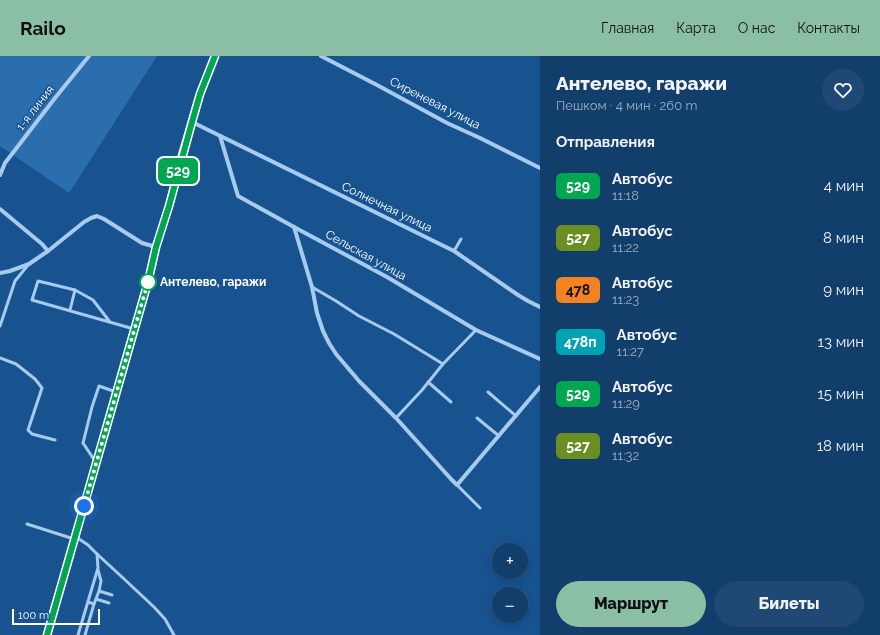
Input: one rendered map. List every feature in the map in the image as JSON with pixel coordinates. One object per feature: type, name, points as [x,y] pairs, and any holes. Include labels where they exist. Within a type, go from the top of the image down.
[{"type":"main road","points":[[47,635],[200,94],[215,56]]},
{"type":"street","name":"1-я линия","points":[[0,175],[5,163],[89,56]]},
{"type":"street","name":"Сиреневая улица","points":[[321,56],[447,122],[540,168]]},
{"type":"street","name":"Солнечная улица","points":[[192,122],[454,251],[518,295],[540,307]]},
{"type":"street","name":"Сельская улица","points":[[220,136],[238,196],[387,277],[476,330],[540,359]]},
{"type":"street","points":[[0,209],[42,244],[48,251]]},
{"type":"street","points":[[0,273],[29,264],[84,222],[97,216],[142,243],[156,247]]},
{"type":"street","points":[[294,227],[312,287],[317,313],[329,343],[336,354],[359,381],[396,418],[457,485],[540,387]]},
{"type":"lane","points":[[454,251],[461,239]]},
{"type":"lane","points":[[0,326],[15,281],[29,264]]},
{"type":"lane","points":[[110,322],[93,300],[75,290],[38,281],[32,300],[134,329]]},
{"type":"lane","points":[[312,287],[443,364]]},
{"type":"lane","points":[[70,310],[75,290]]},
{"type":"lane","points":[[396,418],[443,364],[476,330]]},
{"type":"lane","points":[[0,358],[16,364],[35,379],[42,388],[28,430],[32,434],[55,440]]},
{"type":"lane","points":[[428,382],[452,402]]},
{"type":"lane","points":[[96,463],[83,443],[92,407],[99,386],[116,392]]},
{"type":"lane","points":[[488,392],[516,416]]},
{"type":"lane","points":[[477,418],[498,436]]},
{"type":"lane","points":[[457,485],[480,508]]},
{"type":"lane","points":[[27,524],[74,538],[88,545],[154,607],[165,619],[174,635]]},
{"type":"lane","points":[[85,635],[101,582],[97,554]]},
{"type":"lane","points":[[78,635],[98,568]]},
{"type":"lane","points":[[99,591],[112,595]]},
{"type":"lane","points":[[96,600],[110,603]]},
{"type":"lane","points":[[88,602],[94,604]]},
{"type":"shaded area","points":[[0,56],[157,56],[69,193],[0,146]]},
{"type":"bus line","name":"529","points":[[47,635],[148,282],[156,247],[169,206],[182,154],[200,94],[215,56]]},
{"type":"place","name":"Антелево, гаражи","points":[[148,282]]},
{"type":"route","points":[[84,506],[148,282]]}]
